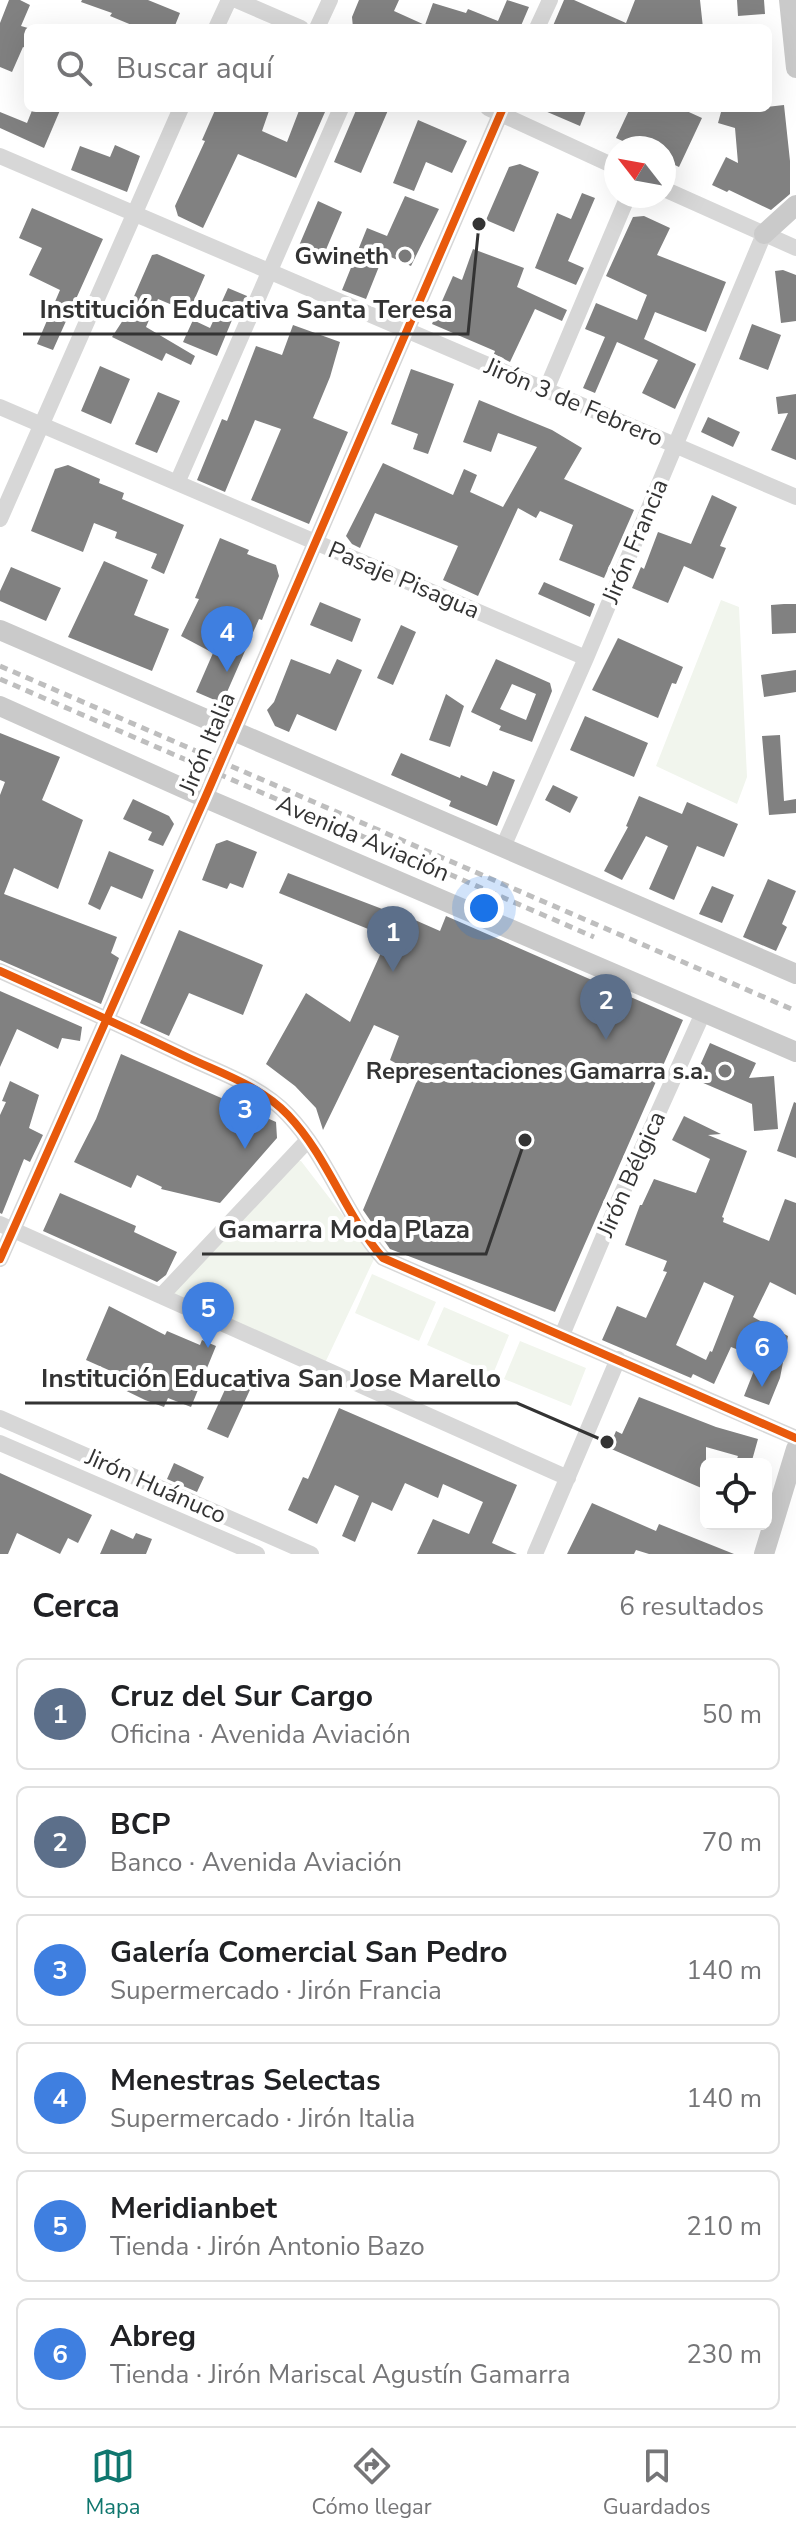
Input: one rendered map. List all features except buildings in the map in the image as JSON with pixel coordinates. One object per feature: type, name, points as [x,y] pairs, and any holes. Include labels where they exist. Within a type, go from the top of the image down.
[{"type":"main road","points":[[789,0],[796,68]]},
{"type":"main road","points":[[764,234],[796,205]]},
{"type":"main road","name":"Avenida Aviación","points":[[0,630],[796,974]]},
{"type":"main road","name":"Avenida Aviación","points":[[0,706],[205,798],[796,1052]]},
{"type":"main road","points":[[764,1554],[796,1449]]},
{"type":"street","points":[[218,24],[229,0]]},
{"type":"street","points":[[236,0],[292,24]]},
{"type":"street","points":[[319,24],[330,0]]},
{"type":"street","points":[[539,24],[550,0]]},
{"type":"street","points":[[0,519],[179,112]]},
{"type":"street","points":[[177,483],[339,112]]},
{"type":"street","name":"Jirón Italia","points":[[0,1259],[7,1226],[107,1018],[205,798],[486,148],[496,112]]},
{"type":"street","points":[[501,112],[604,161]]},
{"type":"street","name":"Jirón 3 de Febrero","points":[[0,156],[796,497]]},
{"type":"street","points":[[676,194],[796,248]]},
{"type":"street","points":[[546,390],[623,208]]},
{"type":"street","name":"Jirón Francia","points":[[503,847],[764,234]]},
{"type":"street","name":"Pasaje Pisagua","points":[[0,407],[586,658]]},
{"type":"street","points":[[0,971],[107,1018],[267,1095],[308,1140],[366,1239],[383,1258],[796,1438]]},
{"type":"street","name":"Jirón Bélgica","points":[[562,1335],[703,1013]]},
{"type":"street","points":[[161,1296],[308,1140]]},
{"type":"street","points":[[7,1226],[568,1478]]},
{"type":"street","points":[[535,1554],[618,1359]]},
{"type":"street","name":"Jirón Huánuco","points":[[0,1418],[311,1554]]},
{"type":"street","name":"Jirón Huánuco","points":[[0,1443],[257,1554]]},
{"type":"street","points":[[68,1472],[78,1451]]},
{"type":"shaded area","points":[[721,600],[739,607],[747,777],[737,804],[656,766]]},
{"type":"shaded area","points":[[296,1161],[301,1161],[375,1257],[324,1365],[168,1296]]},
{"type":"shaded area","points":[[372,1274],[436,1302],[419,1341],[355,1313]]},
{"type":"shaded area","points":[[444,1307],[509,1335],[493,1374],[427,1345]]},
{"type":"shaded area","points":[[520,1341],[586,1368],[571,1406],[504,1379]]},
{"type":"railway","points":[[0,666],[796,1011]]},
{"type":"railway","points":[[0,679],[594,937]]},
{"type":"cycle path","points":[[0,1259],[205,798],[501,112]]},
{"type":"cycle path","points":[[0,971],[228,1076],[278,1105],[302,1131],[383,1258],[796,1438]]},
{"type":"place","name":"Institución Educativa Santa Teresa","points":[[479,224]]},
{"type":"place","name":"Gwineth","points":[[405,256]]},
{"type":"place","name":"Menestras Selectas","points":[[227,672]]},
{"type":"place","name":"Cruz del Sur Cargo","points":[[393,972]]},
{"type":"place","name":"BCP","points":[[606,1040]]},
{"type":"place","name":"Representaciones Gamarra s.a.","points":[[725,1071]]},
{"type":"place","name":"Gamarra Moda Plaza","points":[[525,1140]]},
{"type":"place","name":"Galería Comercial San Pedro","points":[[245,1149]]},
{"type":"place","name":"Meridianbet","points":[[208,1348]]},
{"type":"place","name":"Abreg","points":[[762,1387]]},
{"type":"place","name":"Institución Educativa San Jose Marello","points":[[607,1442]]}]
